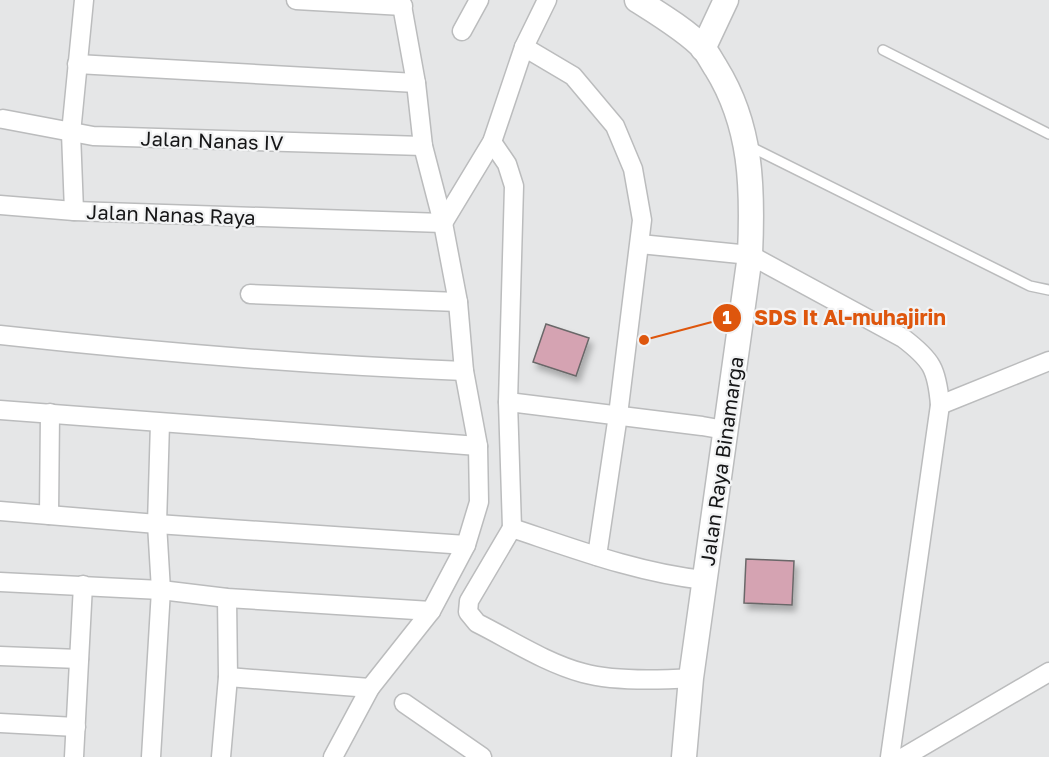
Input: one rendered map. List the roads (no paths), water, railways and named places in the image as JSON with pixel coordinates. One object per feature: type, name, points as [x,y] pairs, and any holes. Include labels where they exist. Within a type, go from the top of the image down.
[{"type":"street","name":"Jalan Nanas Raya","points":[[84,0],[71,133],[75,211],[443,223]]},
{"type":"street","points":[[296,0],[402,3],[416,83],[423,146],[443,223],[458,302],[464,371],[478,446],[479,502],[466,545],[431,611],[370,688],[333,757]]},
{"type":"street","points":[[462,31],[478,0]]},
{"type":"street","points":[[443,223],[492,142],[524,47],[548,0]]},
{"type":"street","points":[[637,0],[662,15],[704,48],[726,0]]},
{"type":"street","points":[[524,47],[573,76],[615,126],[633,169],[642,220],[618,416],[597,556]]},
{"type":"street","name":"Jalan Raya Binamarga","points":[[684,757],[691,678],[750,255],[751,180],[745,144],[737,112],[724,82],[704,48]]},
{"type":"street","points":[[77,64],[416,83]]},
{"type":"street","name":"Jalan Nanas IV","points":[[3,119],[93,136],[423,146]]},
{"type":"street","points":[[492,142],[507,164],[514,186],[508,402],[512,528],[469,601],[468,612],[477,623],[556,663],[584,673],[659,679],[691,678]]},
{"type":"street","points":[[0,205],[75,211]]},
{"type":"street","points":[[640,244],[750,255],[903,338],[925,355],[938,379],[940,405],[890,757]]},
{"type":"street","points":[[250,294],[458,302]]},
{"type":"street","points":[[0,335],[148,351],[357,367],[464,371]]},
{"type":"street","points":[[940,405],[1049,361]]},
{"type":"street","points":[[508,402],[725,430]]},
{"type":"street","points":[[0,410],[478,446]]},
{"type":"street","points":[[49,515],[50,413]]},
{"type":"street","points":[[151,757],[161,590],[157,524],[160,423]]},
{"type":"street","points":[[0,511],[466,545]]},
{"type":"street","points":[[512,528],[597,556],[704,580]]},
{"type":"street","points":[[0,582],[161,590],[226,597],[431,611]]},
{"type":"street","points":[[74,757],[83,585]]},
{"type":"street","points":[[221,757],[228,677],[226,597]]},
{"type":"street","points":[[0,656],[79,659]]},
{"type":"street","points":[[904,757],[1049,672]]},
{"type":"street","points":[[228,677],[370,688]]},
{"type":"street","points":[[404,702],[482,757]]},
{"type":"street","points":[[0,723],[76,727]]},
{"type":"lane","points":[[883,50],[1049,134]]},
{"type":"lane","points":[[745,144],[1030,286],[1049,290]]},
{"type":"place","name":"SDS It Al-muhajirin","points":[[644,340]]}]
